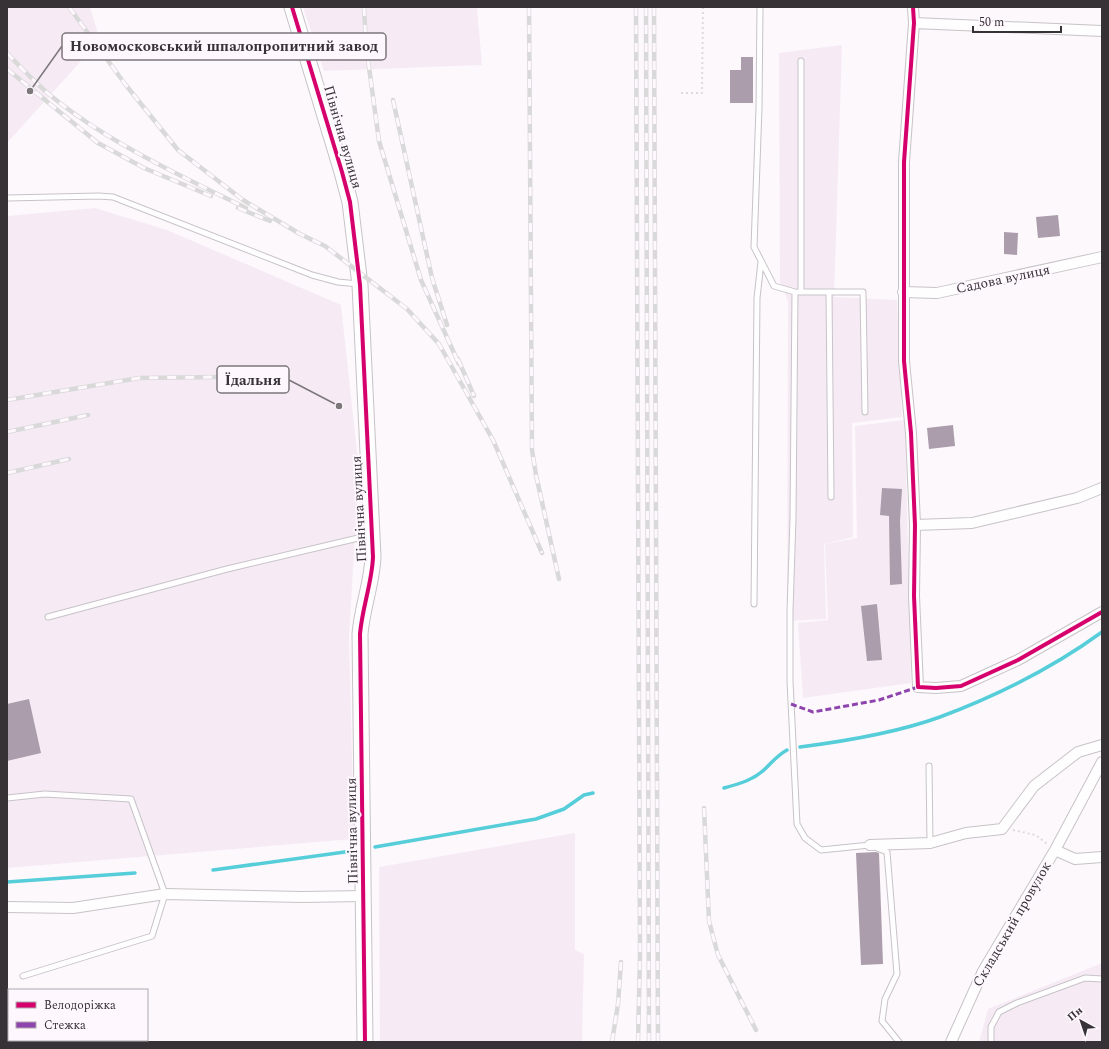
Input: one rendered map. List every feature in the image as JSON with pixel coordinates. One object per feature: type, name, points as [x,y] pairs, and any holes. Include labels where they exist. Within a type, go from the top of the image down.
[{"type":"street","name":"Північна вулиця","points":[[292,7],[350,202],[360,285],[373,534],[372,574],[362,615],[360,634],[365,1042]]},
{"type":"street","points":[[913,7],[914,24],[904,162],[904,361],[911,433],[915,525],[914,596],[918,687],[936,688],[961,686],[1018,660],[1102,612]]},
{"type":"street","points":[[914,24],[1102,31]]},
{"type":"street","name":"Садова вулиця","points":[[904,292],[937,293],[1102,257]]},
{"type":"street","points":[[915,525],[972,523],[1077,498],[1102,488]]},
{"type":"street","points":[[870,845],[930,843],[966,833],[1002,829],[1034,786],[1078,752],[1102,745]]},
{"type":"street","name":"Складський провулок","points":[[951,1042],[983,971],[1055,850],[1102,762]]},
{"type":"street","points":[[1055,850],[1075,860],[1102,857]]},
{"type":"street","points":[[7,907],[73,908],[165,894],[302,897],[364,896]]},
{"type":"lane","points":[[760,7],[759,108],[754,247],[774,286],[798,292],[863,292],[866,412]]},
{"type":"lane","points":[[801,61],[798,292],[790,611],[790,681],[797,824],[805,838],[821,850],[870,845],[887,852],[897,974],[885,999],[882,1020],[898,1042]]},
{"type":"lane","points":[[7,198],[113,197],[312,275],[338,282],[360,285]]},
{"type":"lane","points":[[754,604],[758,298],[761,262]]},
{"type":"lane","points":[[829,292],[831,497]]},
{"type":"lane","points":[[48,617],[227,569],[373,534]]},
{"type":"lane","points":[[929,766],[930,843]]},
{"type":"lane","points":[[7,798],[46,794],[131,799],[165,894],[152,936],[23,976]]},
{"type":"lane","points":[[991,1042],[991,1027],[999,1012],[1017,1003],[1085,978],[1102,979]]},
{"type":"path","points":[[681,93],[702,93],[703,7]]},
{"type":"path","points":[[1002,829],[1021,831],[1036,835],[1055,850]]},
{"type":"shaded area","points":[[7,7],[90,7],[100,40],[7,143]]},
{"type":"shaded area","points":[[303,7],[477,7],[482,65],[324,71]]},
{"type":"shaded area","points":[[842,45],[834,297],[897,300],[902,417],[852,423],[853,537],[824,544],[826,619],[787,621],[788,301],[780,282],[779,53]]},
{"type":"shaded area","points":[[95,208],[167,230],[341,305],[359,470],[349,636],[354,839],[7,868],[7,216]]},
{"type":"shaded area","points":[[905,420],[911,683],[803,698],[798,623],[828,620],[825,544],[857,538],[855,426]]},
{"type":"shaded area","points":[[575,833],[575,950],[584,954],[582,1042],[380,1042],[379,867]]},
{"type":"shaded area","points":[[1102,963],[1102,1042],[979,1042],[988,1009]]},
{"type":"building","points":[[741,57],[753,57],[753,103],[730,103],[730,70],[741,70]]},
{"type":"building","points":[[1058,215],[1060,236],[1038,238],[1036,217]]},
{"type":"building","points":[[1004,232],[1018,233],[1017,255],[1004,254]]},
{"type":"building","points":[[953,425],[955,446],[929,449],[927,428]]},
{"type":"building","points":[[882,488],[902,489],[900,521],[902,584],[890,585],[889,516],[880,515]]},
{"type":"building","points":[[877,604],[882,660],[867,661],[861,606]]},
{"type":"building","points":[[29,699],[41,753],[7,761],[7,704]]},
{"type":"building","points":[[856,853],[879,853],[883,964],[861,965]]},
{"type":"waterway","points":[[800,747],[871,736],[906,728],[940,717],[982,700],[1024,680],[1084,645],[1102,632]]},
{"type":"waterway","points":[[724,788],[741,783],[756,776],[787,750]]},
{"type":"waterway","points":[[375,847],[536,819],[564,809],[584,795],[593,793]]},
{"type":"waterway","points":[[213,870],[352,851]]},
{"type":"waterway","points":[[7,882],[135,873]]},
{"type":"railway","points":[[69,7],[125,84],[178,150],[243,200],[300,234],[325,246],[407,309],[439,344],[493,440],[542,553]]},
{"type":"railway","points":[[364,7],[366,45],[379,141],[421,280],[459,364]]},
{"type":"railway","points":[[529,7],[532,450],[536,475],[559,579]]},
{"type":"railway","points":[[636,7],[640,955],[638,1042]]},
{"type":"railway","points":[[646,7],[649,1042]]},
{"type":"railway","points":[[654,7],[658,1042]]},
{"type":"railway","points":[[7,53],[53,98],[103,133],[150,160],[246,208]]},
{"type":"railway","points":[[7,69],[98,143],[144,168],[211,196]]},
{"type":"railway","points":[[393,100],[432,278],[447,325]]},
{"type":"railway","points":[[238,208],[270,221]]},
{"type":"railway","points":[[458,359],[474,396]]},
{"type":"railway","points":[[7,400],[139,378],[288,376]]},
{"type":"railway","points":[[7,432],[88,415]]},
{"type":"railway","points":[[7,473],[69,459]]},
{"type":"railway","points":[[704,808],[709,921],[718,955],[756,1030]]},
{"type":"railway","points":[[612,1042],[618,1004],[621,962]]},
{"type":"marked path","points":[[791,704],[813,712],[879,700],[918,687]]},
{"type":"cycle path","points":[[292,7],[350,202],[360,285],[373,557],[360,634],[365,1042]]},
{"type":"cycle path","points":[[913,7],[914,23],[904,162],[904,361],[911,433],[915,525],[914,596],[918,687],[936,688],[961,686],[1018,660],[1102,612]]},
{"type":"place","name":"Новомосковський шпалопропитний завод","points":[[30,91]]},
{"type":"place","name":"Їдальня","points":[[339,406]]}]
